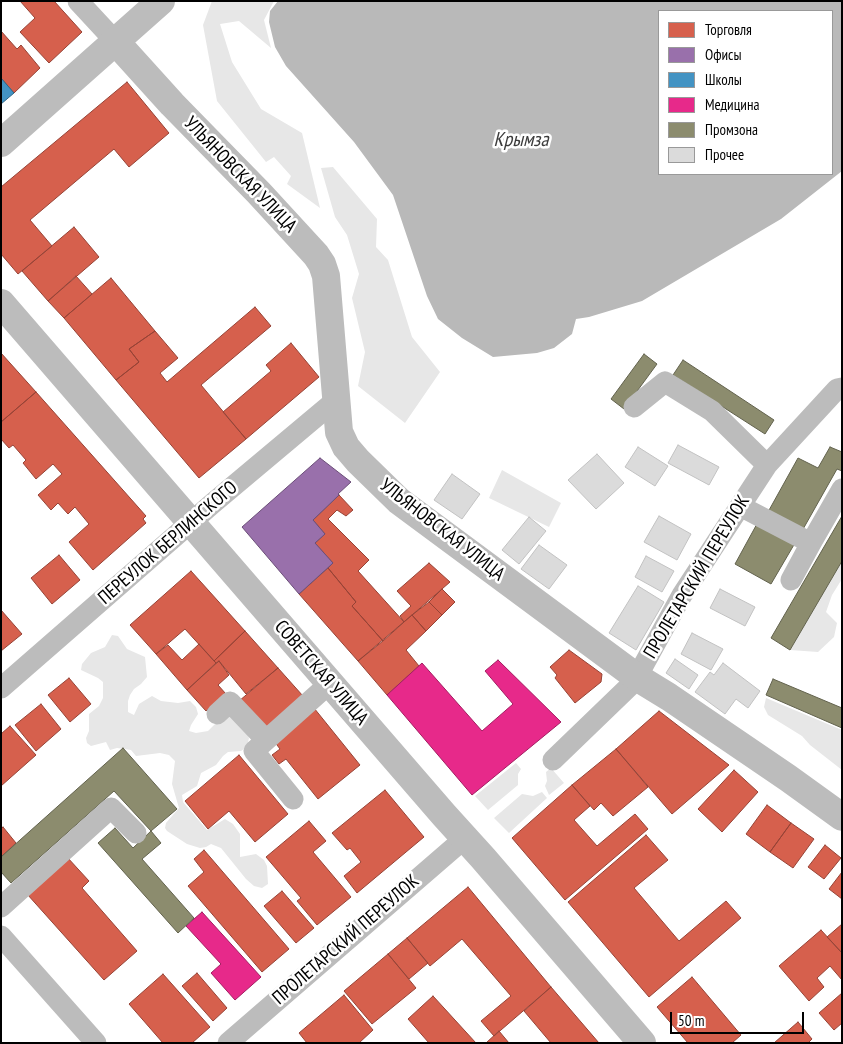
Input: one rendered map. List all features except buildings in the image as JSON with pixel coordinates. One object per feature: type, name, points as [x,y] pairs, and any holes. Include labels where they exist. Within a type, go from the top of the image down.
[{"type":"main road","points":[[1,143],[161,1]]},
{"type":"main road","name":"УЛЬЯНОВСКАЯ УЛИЦА","points":[[115,41],[172,104],[259,192],[322,264],[326,276],[340,432],[346,447],[399,501],[638,678],[788,778],[842,817]]},
{"type":"main road","name":"СОВЕТСКАЯ УЛИЦА","points":[[1,303],[642,1043]]},
{"type":"street","name":"УЛЬЯНОВСКАЯ УЛИЦА","points":[[78,1],[115,41]]},
{"type":"street","points":[[634,407],[665,382],[712,411],[767,464]]},
{"type":"street","name":"ПРОЛЕТАРСКИЙ ПЕРЕУЛОК","points":[[553,760],[638,678],[682,594],[767,464],[839,388]]},
{"type":"street","name":"ПЕРЕУЛОК БЕРЛИНСКОГО","points":[[1,688],[336,400]]},
{"type":"street","points":[[791,580],[842,489]]},
{"type":"street","points":[[740,506],[811,543]]},
{"type":"street","points":[[293,799],[254,751],[330,684]]},
{"type":"street","points":[[218,714],[230,702],[266,740]]},
{"type":"street","points":[[1,907],[111,808],[136,833]]},
{"type":"street","name":"ПРОЛЕТАРСКИЙ ПЕРЕУЛОК","points":[[228,1043],[465,838]]},
{"type":"street","points":[[1,936],[96,1043]]},
{"type":"shaded area","points":[[212,1],[274,1],[264,20],[271,48],[239,21],[220,24],[232,62],[261,109],[302,133],[320,208],[287,184],[291,176],[274,157],[266,162],[217,101],[203,25]]},
{"type":"shaded area","points":[[333,167],[377,219],[376,247],[388,260],[412,337],[440,372],[405,423],[358,386],[365,352],[352,298],[359,274],[347,235],[335,217],[321,168]]},
{"type":"shaded area","points":[[502,470],[561,503],[549,527],[489,498]]},
{"type":"shaded area","points":[[842,561],[842,579],[832,595],[826,612],[837,623],[834,637],[818,652],[790,650]]},
{"type":"shaded area","points":[[112,635],[118,636],[127,649],[145,657],[147,677],[130,695],[128,712],[134,715],[139,704],[152,696],[161,701],[178,703],[190,701],[196,707],[198,714],[189,731],[196,733],[208,731],[218,721],[231,715],[245,730],[249,738],[247,747],[241,751],[228,752],[216,765],[201,773],[197,786],[182,795],[183,802],[207,830],[225,819],[233,824],[240,834],[240,857],[256,854],[264,860],[267,866],[268,884],[262,888],[254,886],[246,879],[221,848],[211,844],[200,848],[187,844],[167,831],[165,828],[166,823],[179,808],[172,784],[175,761],[169,755],[160,753],[136,756],[131,750],[117,748],[110,750],[106,742],[91,746],[87,743],[89,714],[99,706],[103,698],[103,682],[81,670],[82,664],[91,653],[105,647]]},
{"type":"shaded area","points":[[766,698],[842,730],[842,770],[810,745],[802,736],[768,715],[764,707]]},
{"type":"shaded area","points":[[516,763],[521,769],[518,774],[518,785],[488,810],[475,796]]},
{"type":"shaded area","points":[[551,768],[564,783],[549,795],[545,786],[547,781],[546,772]]},
{"type":"shaded area","points":[[542,792],[547,798],[509,833],[494,818],[522,794],[533,796]]},
{"type":"water","name":"Крымза","points":[[278,1],[842,1],[842,171],[781,219],[642,301],[576,319],[572,334],[554,348],[537,353],[493,357],[462,338],[438,319],[427,296],[393,195],[354,142],[286,66],[275,47],[269,22],[270,11]]}]
